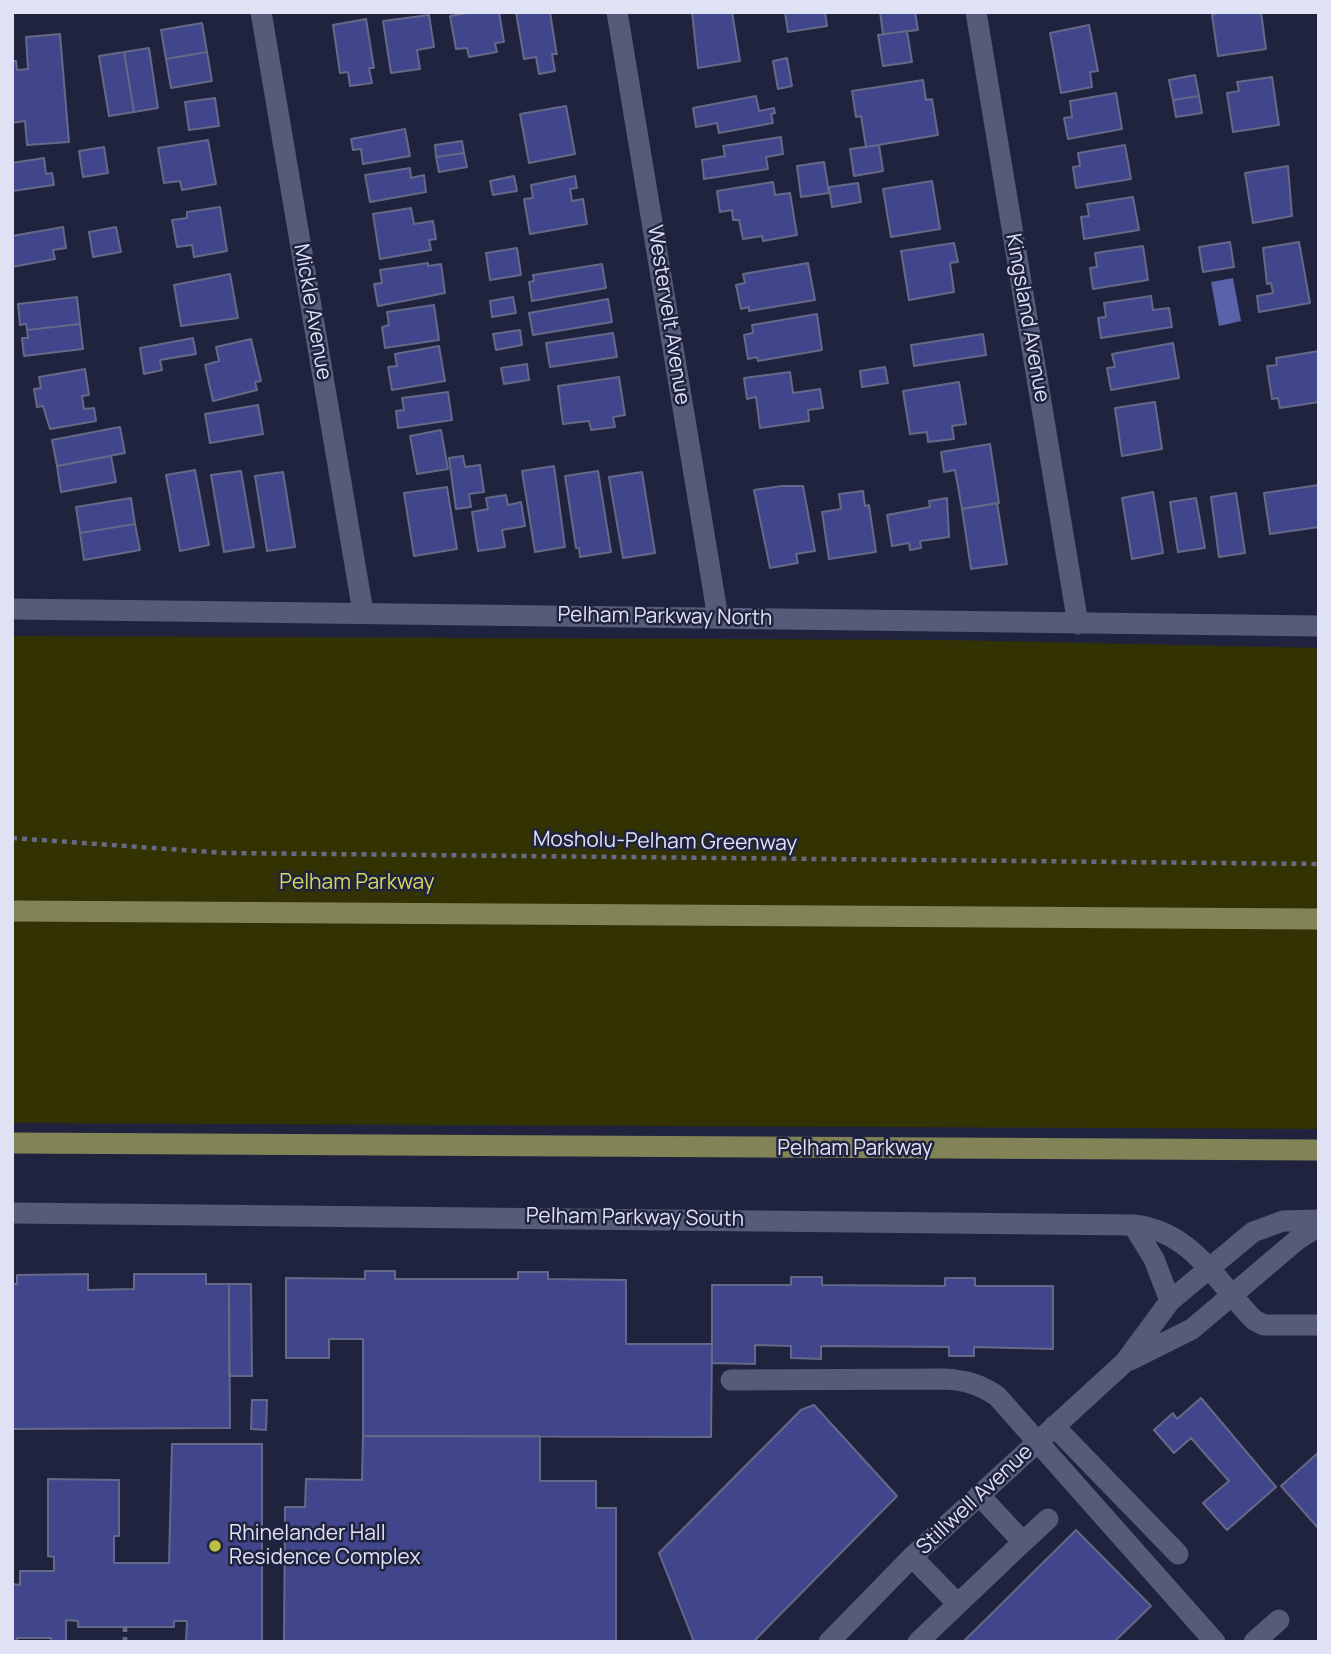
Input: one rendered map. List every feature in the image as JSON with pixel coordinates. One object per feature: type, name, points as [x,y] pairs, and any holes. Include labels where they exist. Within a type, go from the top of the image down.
[{"type":"main road","points":[[12,911],[1319,919]]},
{"type":"main road","name":"Pelham Parkway","points":[[12,1143],[1319,1150]]},
{"type":"street","name":"Mickle Avenue","points":[[261,12],[363,612]]},
{"type":"street","name":"Westervelt Avenue","points":[[617,12],[718,618]]},
{"type":"street","name":"Kingsland Avenue","points":[[976,12],[1079,624]]},
{"type":"street","name":"Pelham Parkway North","points":[[12,609],[1319,626]]},
{"type":"street","name":"Pelham Parkway South","points":[[12,1213],[1133,1224],[1168,1232],[1180,1240],[1254,1320],[1264,1325],[1319,1325]]},
{"type":"street","name":"Stillwell Avenue","points":[[829,1642],[912,1557],[1125,1362],[1170,1301],[1253,1232],[1296,1219],[1319,1220]]},
{"type":"street","points":[[1133,1224],[1147,1244],[1170,1301]]},
{"type":"street","name":"Stillwell Avenue","points":[[1125,1362],[1192,1329],[1297,1240],[1319,1226]]},
{"type":"street","points":[[731,1380],[967,1380],[996,1396],[1215,1642]]},
{"type":"street","points":[[1054,1426],[1178,1554]]},
{"type":"street","points":[[979,1495],[1023,1542]]},
{"type":"street","points":[[918,1642],[1048,1519]]},
{"type":"street","points":[[912,1557],[958,1604]]},
{"type":"street","points":[[1254,1642],[1279,1620]]},
{"type":"path","name":"Mosholu-Pelham Greenway","points":[[12,838],[225,853],[1319,864]]},
{"type":"path","points":[[125,1627],[125,1642]]},
{"type":"green space","name":"Pelham Parkway","points":[[12,636],[948,640],[1319,648],[1319,1129],[12,1123]]},
{"type":"water","points":[[1233,278],[1241,321],[1219,326],[1211,282]]},
{"type":"building","points":[[473,12],[499,12],[504,42],[495,43],[497,52],[469,57],[467,48],[456,49],[450,16]]},
{"type":"building","points":[[516,12],[550,12],[557,54],[552,54],[555,71],[539,74],[536,57],[524,59]]},
{"type":"building","points":[[692,12],[732,12],[740,61],[698,68]]},
{"type":"building","points":[[785,12],[825,12],[827,26],[788,32]]},
{"type":"building","points":[[880,12],[915,12],[918,30],[883,34]]},
{"type":"building","points":[[1220,12],[1261,12],[1266,49],[1218,56],[1212,15]]},
{"type":"building","points":[[429,15],[434,47],[417,50],[420,69],[391,73],[383,21]]},
{"type":"building","points":[[366,19],[374,68],[369,68],[372,83],[350,86],[348,72],[340,73],[333,25]]},
{"type":"building","points":[[202,23],[207,52],[166,59],[161,30]]},
{"type":"building","points":[[1089,25],[1098,71],[1090,72],[1092,87],[1061,93],[1050,33]]},
{"type":"building","points":[[907,31],[912,62],[883,66],[878,35]]},
{"type":"building","points":[[60,34],[69,142],[27,145],[25,121],[12,123],[12,61],[16,61],[17,70],[28,69],[26,37]]},
{"type":"building","points":[[149,48],[158,108],[134,112],[124,52]]},
{"type":"building","points":[[124,52],[134,112],[109,116],[99,56]]},
{"type":"building","points":[[207,52],[212,81],[171,88],[166,59]]},
{"type":"building","points":[[787,58],[792,86],[778,89],[773,61]]},
{"type":"building","points":[[1195,75],[1199,96],[1173,100],[1169,80]]},
{"type":"building","points":[[1272,77],[1279,125],[1233,132],[1227,93],[1239,91],[1237,82]]},
{"type":"building","points":[[923,80],[926,100],[932,99],[938,135],[866,147],[861,116],[856,117],[852,91]]},
{"type":"building","points":[[1116,93],[1122,129],[1068,139],[1064,118],[1072,117],[1070,101]]},
{"type":"building","points":[[756,96],[759,111],[774,108],[775,113],[771,114],[773,123],[719,133],[717,123],[696,127],[693,108]]},
{"type":"building","points":[[1199,96],[1202,113],[1176,117],[1173,100]]},
{"type":"building","points":[[215,98],[219,126],[189,130],[185,102]]},
{"type":"building","points":[[566,106],[575,154],[529,163],[520,114]]},
{"type":"building","points":[[405,129],[410,156],[363,164],[361,149],[353,150],[351,139]]},
{"type":"building","points":[[781,137],[783,154],[766,157],[768,169],[704,179],[702,160],[725,156],[723,146]]},
{"type":"building","points":[[208,140],[216,184],[182,190],[180,181],[164,183],[158,148]]},
{"type":"building","points":[[462,141],[464,153],[436,157],[435,145]]},
{"type":"building","points":[[879,145],[883,171],[854,176],[850,149]]},
{"type":"building","points":[[1125,145],[1131,179],[1076,188],[1073,167],[1080,166],[1078,153]]},
{"type":"building","points":[[104,147],[108,173],[83,177],[79,151]]},
{"type":"building","points":[[464,153],[467,167],[439,172],[436,157]]},
{"type":"building","points":[[44,158],[46,174],[52,173],[54,185],[12,191],[12,163]]},
{"type":"building","points":[[824,162],[829,193],[801,197],[797,166]]},
{"type":"building","points":[[1288,166],[1292,216],[1253,223],[1245,173]]},
{"type":"building","points":[[410,168],[411,178],[424,175],[426,192],[370,202],[365,175]]},
{"type":"building","points":[[514,176],[517,191],[493,195],[490,181]]},
{"type":"building","points":[[575,176],[577,188],[570,189],[572,201],[583,199],[587,224],[530,234],[524,199],[533,198],[531,185]]},
{"type":"building","points":[[932,181],[940,229],[891,237],[883,189]]},
{"type":"building","points":[[773,182],[775,195],[790,193],[797,235],[763,241],[762,236],[743,239],[739,220],[733,220],[732,210],[720,212],[717,191]]},
{"type":"building","points":[[858,183],[861,202],[832,207],[829,187]]},
{"type":"building","points":[[1133,197],[1139,230],[1084,239],[1081,217],[1089,216],[1087,204]]},
{"type":"building","points":[[220,207],[227,251],[194,257],[192,245],[177,247],[172,220],[187,218],[187,212]]},
{"type":"building","points":[[411,208],[414,224],[433,221],[436,239],[429,240],[431,250],[380,259],[373,214]]},
{"type":"building","points":[[63,227],[66,248],[53,250],[55,259],[12,267],[12,236]]},
{"type":"building","points":[[116,227],[121,252],[93,257],[89,232]]},
{"type":"building","points":[[1230,242],[1234,267],[1203,272],[1199,247]]},
{"type":"building","points":[[1299,242],[1310,303],[1259,312],[1257,296],[1273,293],[1271,283],[1267,284],[1263,248]]},
{"type":"building","points":[[954,243],[958,262],[950,263],[954,292],[909,300],[901,251]]},
{"type":"building","points":[[1143,246],[1148,280],[1093,289],[1090,268],[1097,267],[1095,253]]},
{"type":"building","points":[[517,248],[521,275],[490,280],[486,253]]},
{"type":"building","points":[[428,263],[428,266],[441,264],[445,293],[378,306],[374,284],[382,283],[380,270]]},
{"type":"building","points":[[808,263],[815,300],[749,311],[749,307],[741,309],[736,285],[745,283],[743,274]]},
{"type":"building","points":[[602,264],[606,288],[532,301],[529,282],[534,281],[533,275]]},
{"type":"building","points":[[230,274],[238,318],[181,326],[174,285]]},
{"type":"building","points":[[1151,296],[1153,310],[1169,308],[1172,327],[1101,338],[1098,318],[1106,317],[1104,303]]},
{"type":"building","points":[[77,297],[80,324],[27,330],[26,324],[20,325],[18,304]]},
{"type":"building","points":[[513,297],[516,313],[492,317],[490,301]]},
{"type":"building","points":[[608,299],[612,322],[533,335],[529,313]]},
{"type":"building","points":[[434,305],[439,340],[385,348],[382,327],[389,325],[387,312]]},
{"type":"building","points":[[817,314],[822,350],[758,361],[757,357],[748,359],[744,335],[753,333],[752,325]]},
{"type":"building","points":[[80,324],[83,349],[24,356],[22,338],[28,338],[27,330]]},
{"type":"building","points":[[520,330],[522,345],[496,350],[493,334]]},
{"type":"building","points":[[613,333],[617,357],[550,367],[546,343]]},
{"type":"building","points":[[983,334],[986,355],[914,366],[911,345]]},
{"type":"building","points":[[193,338],[196,354],[160,360],[162,370],[144,374],[140,348]]},
{"type":"building","points":[[251,339],[261,381],[255,382],[257,390],[213,401],[205,365],[219,361],[216,347]]},
{"type":"building","points":[[1173,343],[1179,378],[1111,390],[1107,368],[1115,367],[1112,354]]},
{"type":"building","points":[[439,346],[445,381],[392,390],[388,367],[397,366],[395,354]]},
{"type":"building","points":[[1319,351],[1319,402],[1280,408],[1278,398],[1272,399],[1267,366],[1277,365],[1276,358]]},
{"type":"building","points":[[527,364],[529,380],[504,384],[501,368]]},
{"type":"building","points":[[885,367],[888,383],[862,387],[860,371]]},
{"type":"building","points":[[85,369],[89,395],[82,396],[84,409],[94,408],[96,421],[50,429],[43,406],[37,407],[34,389],[41,388],[39,377]]},
{"type":"building","points":[[790,372],[793,393],[820,389],[823,408],[808,410],[809,421],[760,428],[756,397],[747,399],[744,378]]},
{"type":"building","points":[[619,377],[625,415],[613,417],[615,427],[591,430],[589,421],[563,424],[558,386]]},
{"type":"building","points":[[959,382],[966,424],[952,426],[954,439],[928,442],[927,432],[910,434],[903,391]]},
{"type":"building","points":[[448,392],[452,420],[398,428],[396,411],[404,410],[402,398]]},
{"type":"building","points":[[1155,402],[1162,449],[1122,456],[1115,408]]},
{"type":"building","points":[[258,405],[263,434],[210,443],[205,414]]},
{"type":"building","points":[[120,427],[125,453],[57,466],[52,440]]},
{"type":"building","points":[[441,430],[448,469],[417,474],[410,436]]},
{"type":"building","points":[[990,444],[999,503],[962,509],[955,470],[944,472],[941,452]]},
{"type":"building","points":[[111,456],[116,482],[61,492],[57,466]]},
{"type":"building","points":[[463,456],[465,467],[480,465],[484,492],[469,494],[471,507],[456,509],[449,458]]},
{"type":"building","points":[[554,466],[565,547],[535,552],[522,471]]},
{"type":"building","points":[[195,470],[209,545],[180,551],[166,475]]},
{"type":"building","points":[[241,471],[254,547],[224,552],[211,475]]},
{"type":"building","points":[[598,471],[611,552],[580,557],[579,548],[576,548],[565,476]]},
{"type":"building","points":[[283,472],[295,547],[267,551],[255,476]]},
{"type":"building","points":[[642,472],[655,553],[623,558],[609,477]]},
{"type":"building","points":[[1319,485],[1319,527],[1270,534],[1264,493]]},
{"type":"building","points":[[803,486],[815,551],[796,554],[798,563],[770,568],[754,490]]},
{"type":"building","points":[[447,487],[457,549],[414,556],[404,493]]},
{"type":"building","points":[[863,491],[865,506],[869,505],[876,552],[829,559],[822,512],[841,509],[839,494]]},
{"type":"building","points":[[1153,492],[1163,553],[1132,559],[1122,498]]},
{"type":"building","points":[[1236,493],[1245,553],[1219,557],[1211,497]]},
{"type":"building","points":[[506,495],[508,505],[521,502],[525,526],[502,530],[505,547],[478,551],[472,512],[488,509],[486,498]]},
{"type":"building","points":[[131,498],[135,524],[80,533],[76,507]]},
{"type":"building","points":[[947,498],[949,537],[920,541],[921,548],[910,550],[909,543],[892,546],[887,515],[930,507],[929,501]]},
{"type":"building","points":[[1196,498],[1205,548],[1178,552],[1170,502]]},
{"type":"building","points":[[997,503],[1007,564],[971,569],[962,509]]},
{"type":"building","points":[[135,524],[140,550],[84,560],[80,533]]},
{"type":"building","points":[[365,1271],[395,1271],[395,1279],[518,1279],[518,1272],[548,1272],[548,1279],[626,1280],[626,1344],[712,1344],[711,1437],[363,1436],[363,1339],[329,1339],[329,1358],[286,1358],[286,1278],[365,1279]]},
{"type":"building","points":[[88,1274],[88,1290],[134,1289],[134,1274],[206,1274],[206,1284],[229,1284],[230,1428],[12,1429],[12,1284],[17,1284],[17,1275]]},
{"type":"building","points":[[791,1277],[822,1277],[822,1285],[945,1286],[945,1278],[975,1278],[975,1286],[1053,1286],[1053,1349],[974,1347],[974,1356],[949,1356],[949,1347],[821,1346],[821,1359],[791,1358],[791,1346],[755,1345],[755,1364],[712,1363],[712,1285],[791,1285]]},
{"type":"building","points":[[229,1284],[251,1284],[252,1376],[229,1376]]},
{"type":"building","points":[[1201,1398],[1276,1487],[1227,1530],[1203,1503],[1229,1481],[1191,1438],[1174,1453],[1154,1430],[1173,1413],[1177,1419]]},
{"type":"building","points":[[252,1400],[267,1400],[266,1430],[251,1429]]},
{"type":"building","points":[[814,1405],[897,1496],[753,1642],[694,1642],[659,1553],[801,1410]]},
{"type":"building","points":[[363,1436],[540,1436],[540,1481],[596,1481],[596,1508],[616,1508],[616,1642],[284,1641],[285,1507],[305,1507],[306,1479],[362,1480]]},
{"type":"building","name":"Rhinelander Hall Residence Complex","points":[[172,1444],[262,1444],[262,1642],[186,1642],[187,1621],[174,1621],[174,1627],[78,1627],[78,1621],[66,1620],[66,1642],[51,1642],[51,1638],[17,1638],[17,1642],[12,1642],[12,1584],[20,1585],[20,1571],[54,1571],[54,1557],[48,1556],[48,1479],[119,1480],[119,1536],[114,1536],[114,1563],[169,1563]]},
{"type":"building","points":[[1319,1452],[1319,1529],[1281,1486]]},
{"type":"building","points":[[1076,1530],[1151,1606],[1114,1642],[963,1642]]},
{"type":"place","name":"Rhinelander Hall Residence Complex","points":[[215,1546]]}]
